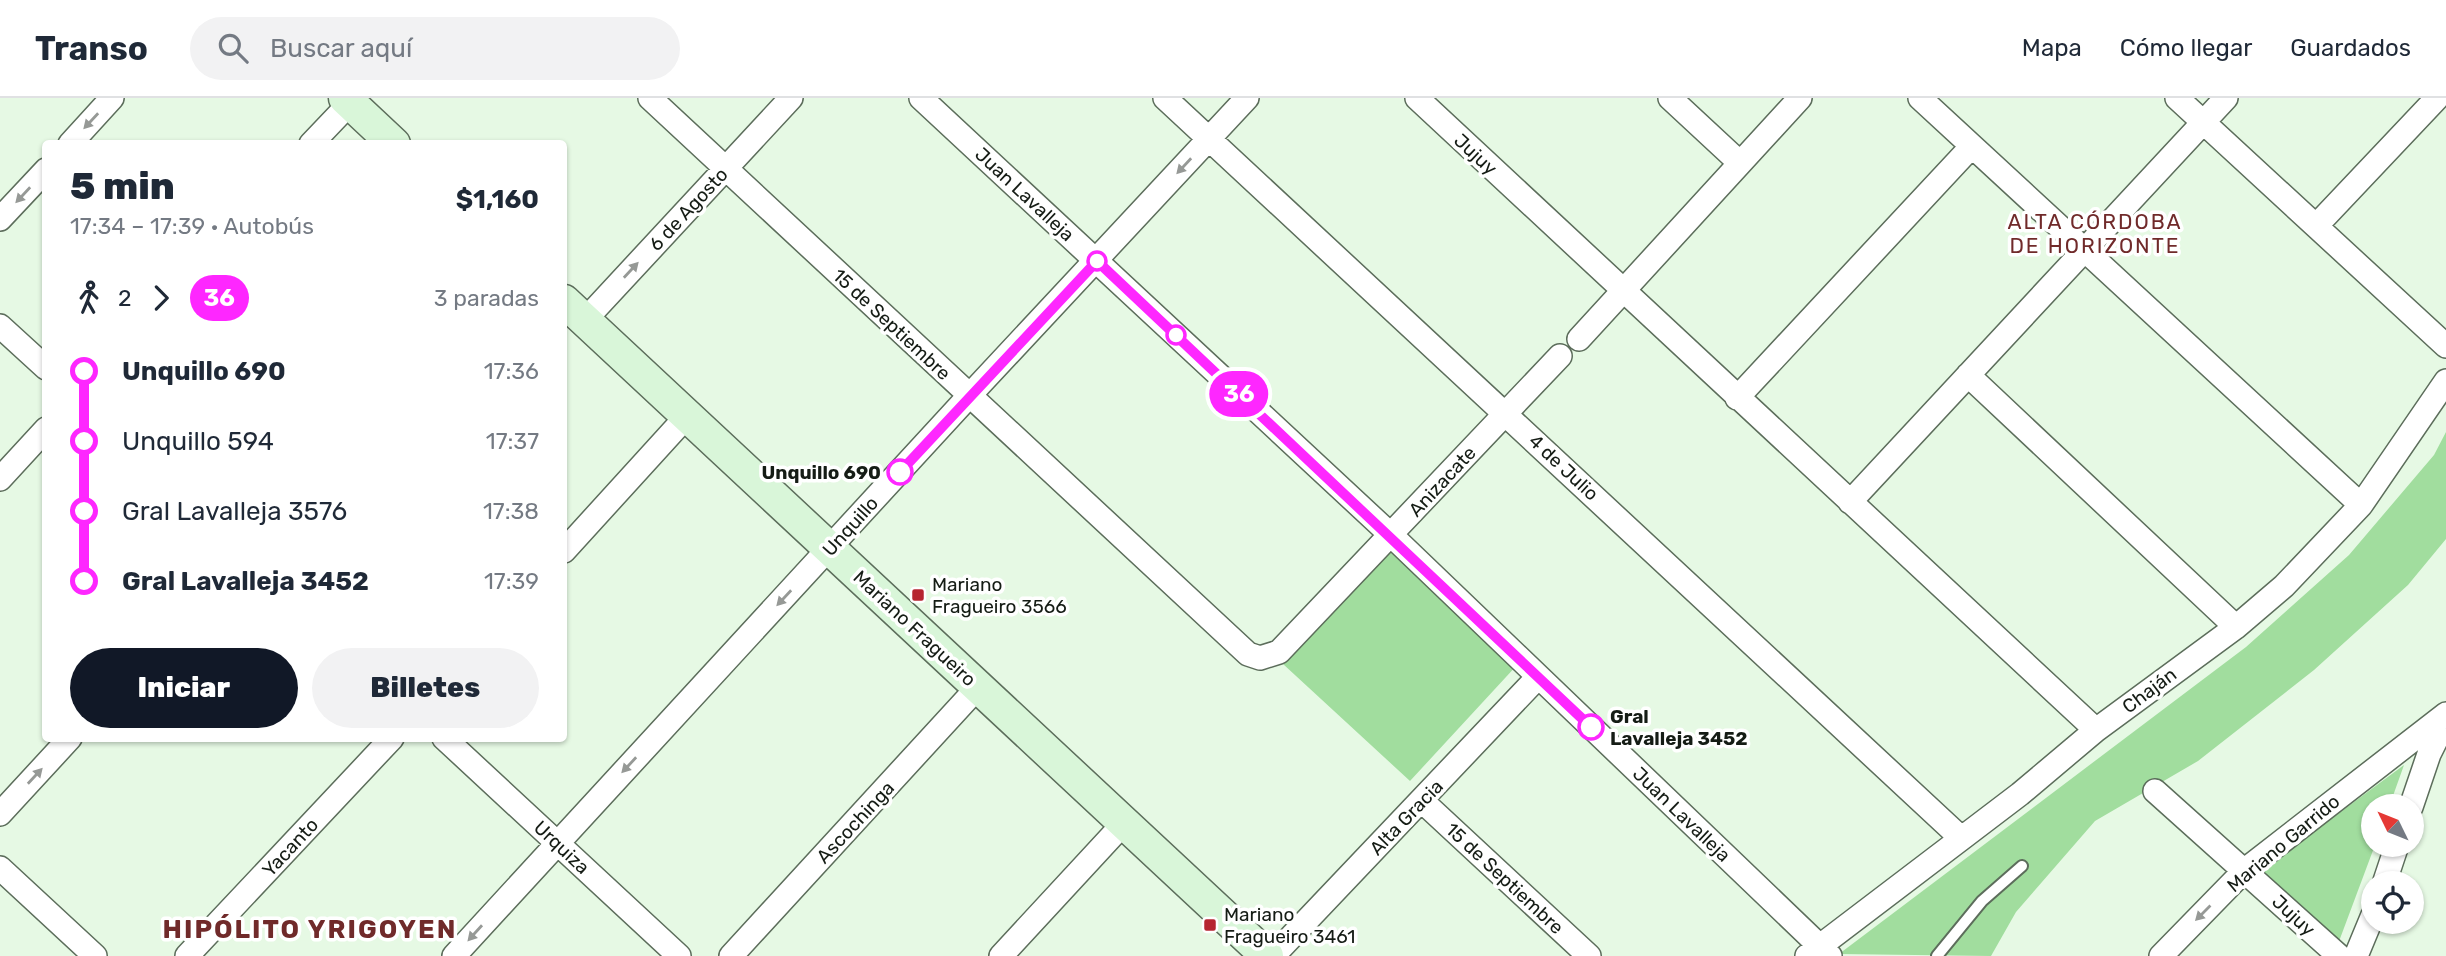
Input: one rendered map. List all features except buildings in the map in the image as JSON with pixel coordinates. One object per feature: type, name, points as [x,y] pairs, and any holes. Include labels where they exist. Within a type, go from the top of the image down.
[{"type":"main road","points":[[347,100],[390,140]]},
{"type":"main road","name":"Mariano Fragueiro","points":[[574,311],[1267,956]]},
{"type":"street","points":[[74,140],[112,98]]},
{"type":"street","name":"15 de Septiembre","points":[[650,98],[1248,654],[1260,658]]},
{"type":"street","name":"6 de Agosto","points":[[574,311],[726,168],[791,98]]},
{"type":"street","name":"Juan Lavalleja","points":[[921,98],[1391,535],[1819,953]]},
{"type":"street","name":"4 de Julio","points":[[1165,98],[1961,838]]},
{"type":"street","name":"Unquillo","points":[[454,956],[1247,98]]},
{"type":"street","name":"Jujuy","points":[[1417,98],[2096,730]]},
{"type":"street","points":[[1670,98],[1740,163]]},
{"type":"street","points":[[1579,339],[1800,98]]},
{"type":"street","points":[[1920,98],[2361,505]]},
{"type":"street","points":[[2177,98],[2446,346]]},
{"type":"street","points":[[1850,502],[2226,98]]},
{"type":"street","points":[[2316,226],[2437,98]]},
{"type":"street","points":[[314,140],[347,100]]},
{"type":"street","points":[[1737,398],[1972,146]]},
{"type":"street","points":[[0,219],[42,174]]},
{"type":"street","points":[[0,326],[42,364]]},
{"type":"street","name":"Anizacate","points":[[1260,658],[1279,652],[1560,356]]},
{"type":"street","points":[[1968,375],[2236,627]]},
{"type":"street","name":"Chaján","points":[[1819,953],[2096,730],[2236,627],[2317,555],[2361,505],[2446,381]]},
{"type":"street","points":[[567,548],[685,417]]},
{"type":"street","points":[[0,479],[42,433]]},
{"type":"street","name":"Alta Gracia","points":[[1273,956],[1538,677]]},
{"type":"street","name":"Ascochinga","points":[[731,956],[978,687]]},
{"type":"street","name":"Mariano Garrido","points":[[2161,956],[2245,870],[2446,714]]},
{"type":"street","points":[[2415,794],[2429,754],[2446,720]]},
{"type":"street","points":[[0,814],[66,742]]},
{"type":"street","name":"Yacanto","points":[[187,956],[388,742]]},
{"type":"street","name":"Urquiza","points":[[448,742],[680,956]]},
{"type":"street","name":"Jujuy","points":[[2155,791],[2339,956]]},
{"type":"street","name":"15 de Septiembre","points":[[1421,800],[1589,956]]},
{"type":"street","points":[[1001,956],[1124,823]]},
{"type":"street","points":[[0,867],[95,956]]},
{"type":"street","points":[[2356,956],[2365,934]]},
{"type":"lane","points":[[1937,956],[1982,901],[2022,866]]},
{"type":"green space","points":[[2446,432],[2446,539],[2408,585],[2314,670],[2198,761],[2095,821],[2016,912],[1991,956],[1839,954],[2246,647],[2349,555],[2434,455]]},
{"type":"green space","points":[[1392,547],[1518,664],[1410,781],[1283,664]]},
{"type":"green space","points":[[2404,765],[2394,794],[2365,794]]},
{"type":"green space","points":[[2361,797],[2361,858],[2370,858],[2365,871],[2361,871],[2361,882],[2338,944],[2262,870]]},
{"type":"bus line","name":"36","points":[[900,472],[1097,261],[1391,535],[1591,727]]},
{"type":"place","name":"Unquillo 690","points":[[900,472]]},
{"type":"place","name":"Mariano Fragueiro 3566","points":[[918,595]]},
{"type":"place","name":"Gral Lavalleja 3452","points":[[1591,727]]},
{"type":"place","name":"Mariano Fragueiro 3461","points":[[1210,925]]},
{"type":"district","name":"ALTA CÓRDOBA DE HORIZONTE","points":[[2095,234]]},
{"type":"district","name":"HIPÓLITO YRIGOYEN","points":[[310,929]]}]
